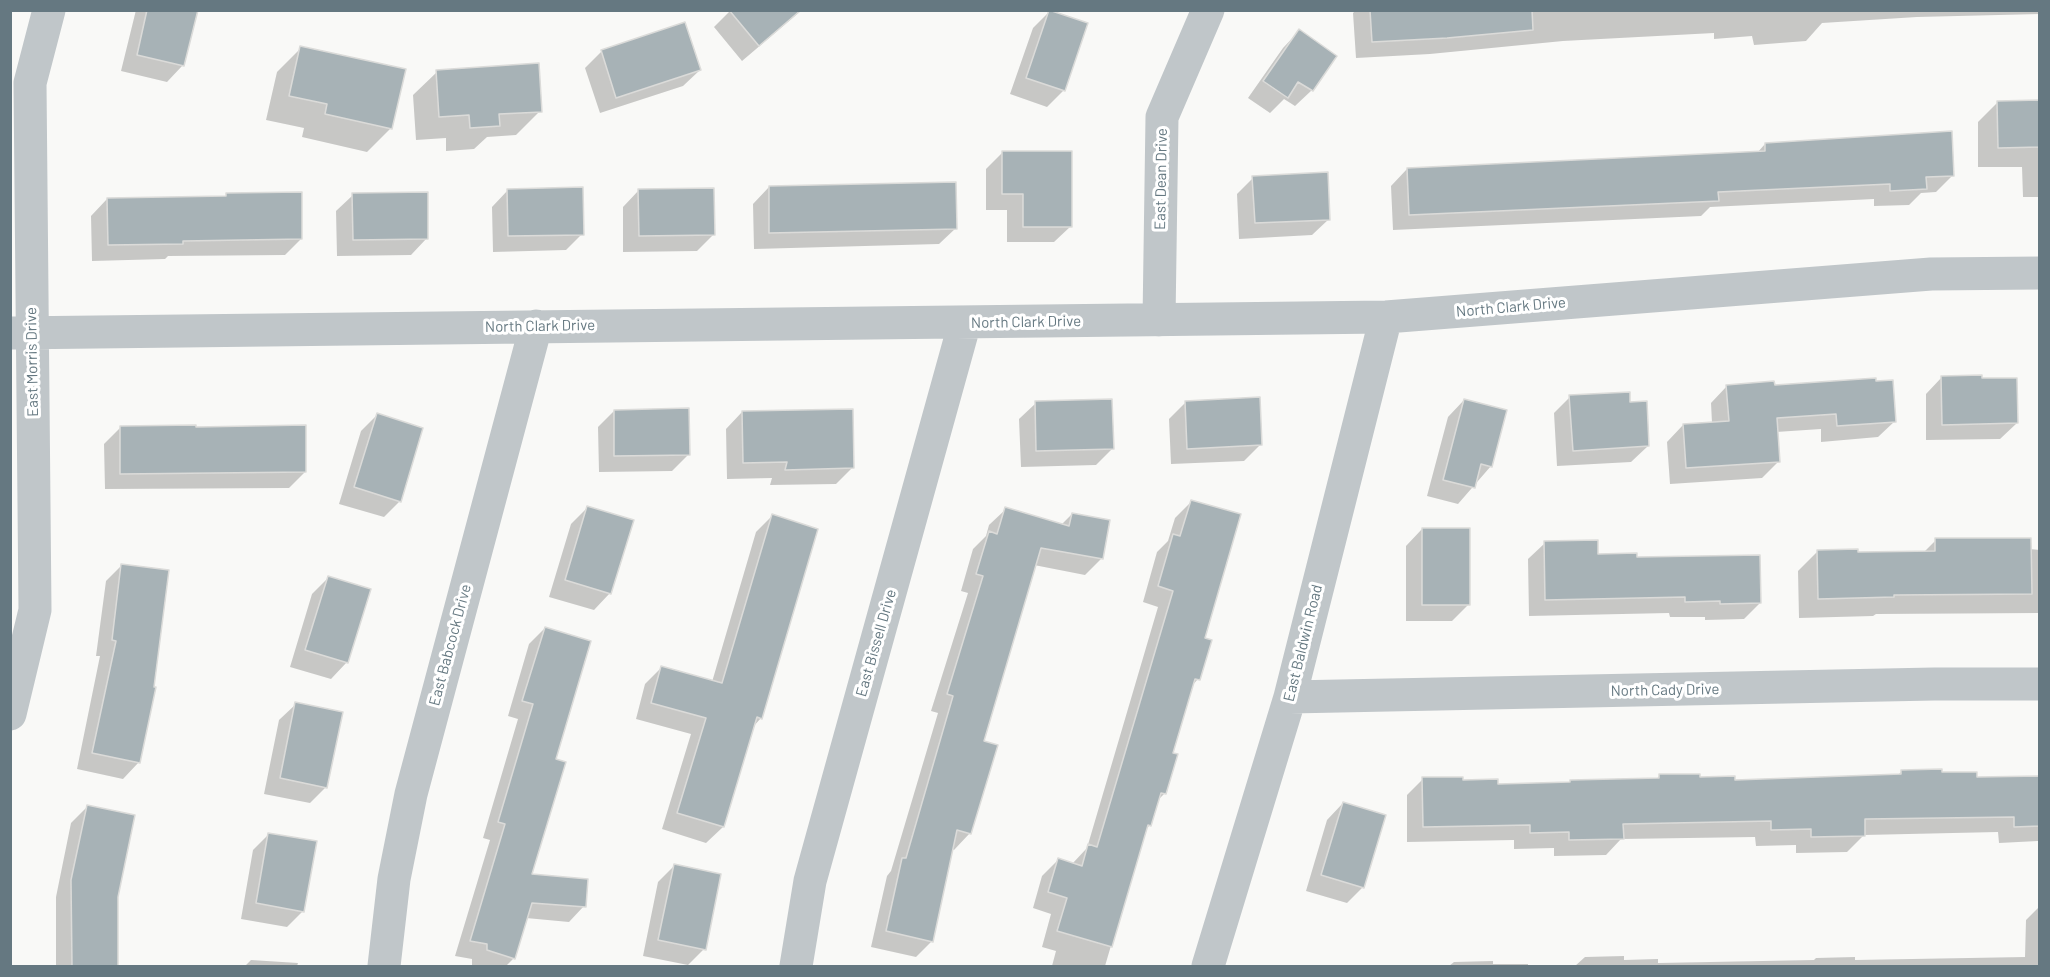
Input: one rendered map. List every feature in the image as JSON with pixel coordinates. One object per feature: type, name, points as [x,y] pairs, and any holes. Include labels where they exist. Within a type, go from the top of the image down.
[{"type":"street","name":"East Morris Drive","points":[[10,714],[35,610],[21,332],[30,82],[49,10]]},
{"type":"street","name":"East Dean Drive","points":[[1159,320],[1162,117],[1208,10]]},
{"type":"street","name":"North Clark Drive","points":[[21,332],[1386,317],[1931,274],[2040,273]]},
{"type":"street","name":"East Baldwin Road","points":[[1208,966],[1290,697],[1386,317]]},
{"type":"street","name":"East Bissell Drive","points":[[796,966],[810,881],[965,322]]},
{"type":"street","name":"East Babcock Drive","points":[[384,966],[394,879],[411,794],[536,327]]},
{"type":"street","name":"North Cady Drive","points":[[1290,697],[2040,684]]},
{"type":"building","points":[[147,10],[198,10],[184,66],[137,55]]},
{"type":"building","points":[[729,10],[801,10],[759,46]]},
{"type":"building","points":[[1049,10],[1088,23],[1065,91],[1026,78]]},
{"type":"building","points":[[1370,10],[1532,10],[1533,30],[1372,42]]},
{"type":"building","points":[[685,22],[701,70],[616,98],[601,50]]},
{"type":"building","points":[[1299,29],[1337,56],[1313,91],[1298,82],[1288,98],[1263,81]]},
{"type":"building","points":[[300,46],[406,69],[392,129],[325,114],[327,104],[289,96]]},
{"type":"building","points":[[539,63],[542,112],[499,114],[500,126],[470,128],[469,115],[439,117],[436,70]]},
{"type":"building","points":[[2040,100],[2040,147],[1998,148],[1997,101]]},
{"type":"building","points":[[1952,131],[1954,176],[1926,177],[1927,189],[1890,191],[1890,184],[1718,192],[1719,201],[1409,215],[1407,168],[1765,151],[1765,143]]},
{"type":"building","points":[[1002,151],[1072,151],[1072,227],[1023,227],[1023,194],[1002,194]]},
{"type":"building","points":[[1328,172],[1330,220],[1255,223],[1252,176]]},
{"type":"building","points":[[956,182],[957,229],[769,233],[769,186]]},
{"type":"building","points":[[583,187],[584,235],[508,236],[507,189]]},
{"type":"building","points":[[714,188],[715,235],[639,236],[638,189]]},
{"type":"building","points":[[302,192],[302,239],[108,245],[107,198]]},
{"type":"building","points":[[428,192],[428,239],[353,240],[352,193]]},
{"type":"building","points":[[1982,375],[1982,378],[2017,378],[2018,423],[1942,425],[1941,376]]},
{"type":"building","points":[[1876,378],[1876,381],[1893,380],[1896,422],[1837,426],[1836,414],[1777,418],[1780,462],[1686,468],[1683,424],[1729,421],[1726,385],[1774,381],[1775,385]]},
{"type":"building","points":[[1630,392],[1630,402],[1647,401],[1649,446],[1573,451],[1569,395]]},
{"type":"building","points":[[1260,397],[1262,445],[1187,449],[1185,401]]},
{"type":"building","points":[[1112,399],[1114,449],[1036,451],[1035,401]]},
{"type":"building","points":[[1464,399],[1507,410],[1492,467],[1481,464],[1475,488],[1443,480]]},
{"type":"building","points":[[689,408],[690,455],[614,456],[614,410]]},
{"type":"building","points":[[853,409],[854,468],[785,470],[787,462],[743,463],[742,411]]},
{"type":"building","points":[[377,413],[423,428],[401,502],[354,487]]},
{"type":"building","points":[[196,425],[196,427],[306,425],[306,472],[120,474],[120,426]]},
{"type":"building","points":[[1191,500],[1241,514],[1205,638],[1212,640],[1200,680],[1195,679],[1173,753],[1178,754],[1166,794],[1161,793],[1151,826],[1148,825],[1112,947],[1057,931],[1067,898],[1048,892],[1058,858],[1082,866],[1088,844],[1097,847],[1173,591],[1158,586],[1173,534],[1180,536]]},
{"type":"building","points":[[587,506],[634,520],[611,594],[565,580]]},
{"type":"building","points":[[1005,507],[1069,526],[1072,513],[1110,520],[1103,559],[1041,548],[984,741],[998,745],[971,834],[957,830],[933,942],[886,931],[902,858],[906,858],[953,696],[947,694],[983,576],[976,574],[989,531],[997,534]]},
{"type":"building","points":[[772,514],[818,529],[762,719],[757,717],[724,827],[677,813],[706,718],[651,703],[661,666],[722,683]]},
{"type":"building","points":[[1422,528],[1470,528],[1470,605],[1422,605]]},
{"type":"building","points":[[1935,538],[2031,538],[2032,594],[1894,595],[1894,597],[1818,599],[1817,550],[1935,551]]},
{"type":"building","points":[[1598,540],[1598,554],[1637,553],[1637,557],[1760,555],[1761,603],[1685,602],[1685,597],[1545,600],[1544,541]]},
{"type":"building","points":[[121,564],[169,570],[154,687],[156,687],[140,763],[92,753],[116,641],[112,640]]},
{"type":"building","points":[[328,576],[371,589],[348,663],[305,650]]},
{"type":"building","points":[[545,627],[591,641],[556,759],[566,762],[532,874],[588,879],[586,907],[532,903],[515,959],[487,950],[487,944],[470,941],[505,824],[498,822],[533,704],[522,701]]},
{"type":"building","points":[[295,702],[343,712],[327,788],[280,778]]},
{"type":"building","points":[[1942,769],[1942,772],[1977,772],[1977,777],[2040,776],[2040,826],[2014,827],[2014,817],[1865,819],[1865,836],[1811,837],[1811,829],[1771,830],[1771,821],[1623,824],[1624,839],[1569,840],[1569,832],[1530,833],[1530,825],[1423,827],[1422,777],[1463,777],[1463,780],[1498,779],[1498,784],[1659,778],[1659,774],[1700,774],[1700,777],[1735,776],[1735,780],[1901,774],[1901,770]]},
{"type":"building","points":[[1343,802],[1386,815],[1364,888],[1321,875]]},
{"type":"building","points":[[87,805],[135,815],[118,897],[118,966],[72,966],[71,880]]},
{"type":"building","points":[[268,833],[317,841],[304,912],[256,903]]},
{"type":"building","points":[[674,864],[721,874],[706,950],[658,940]]}]
